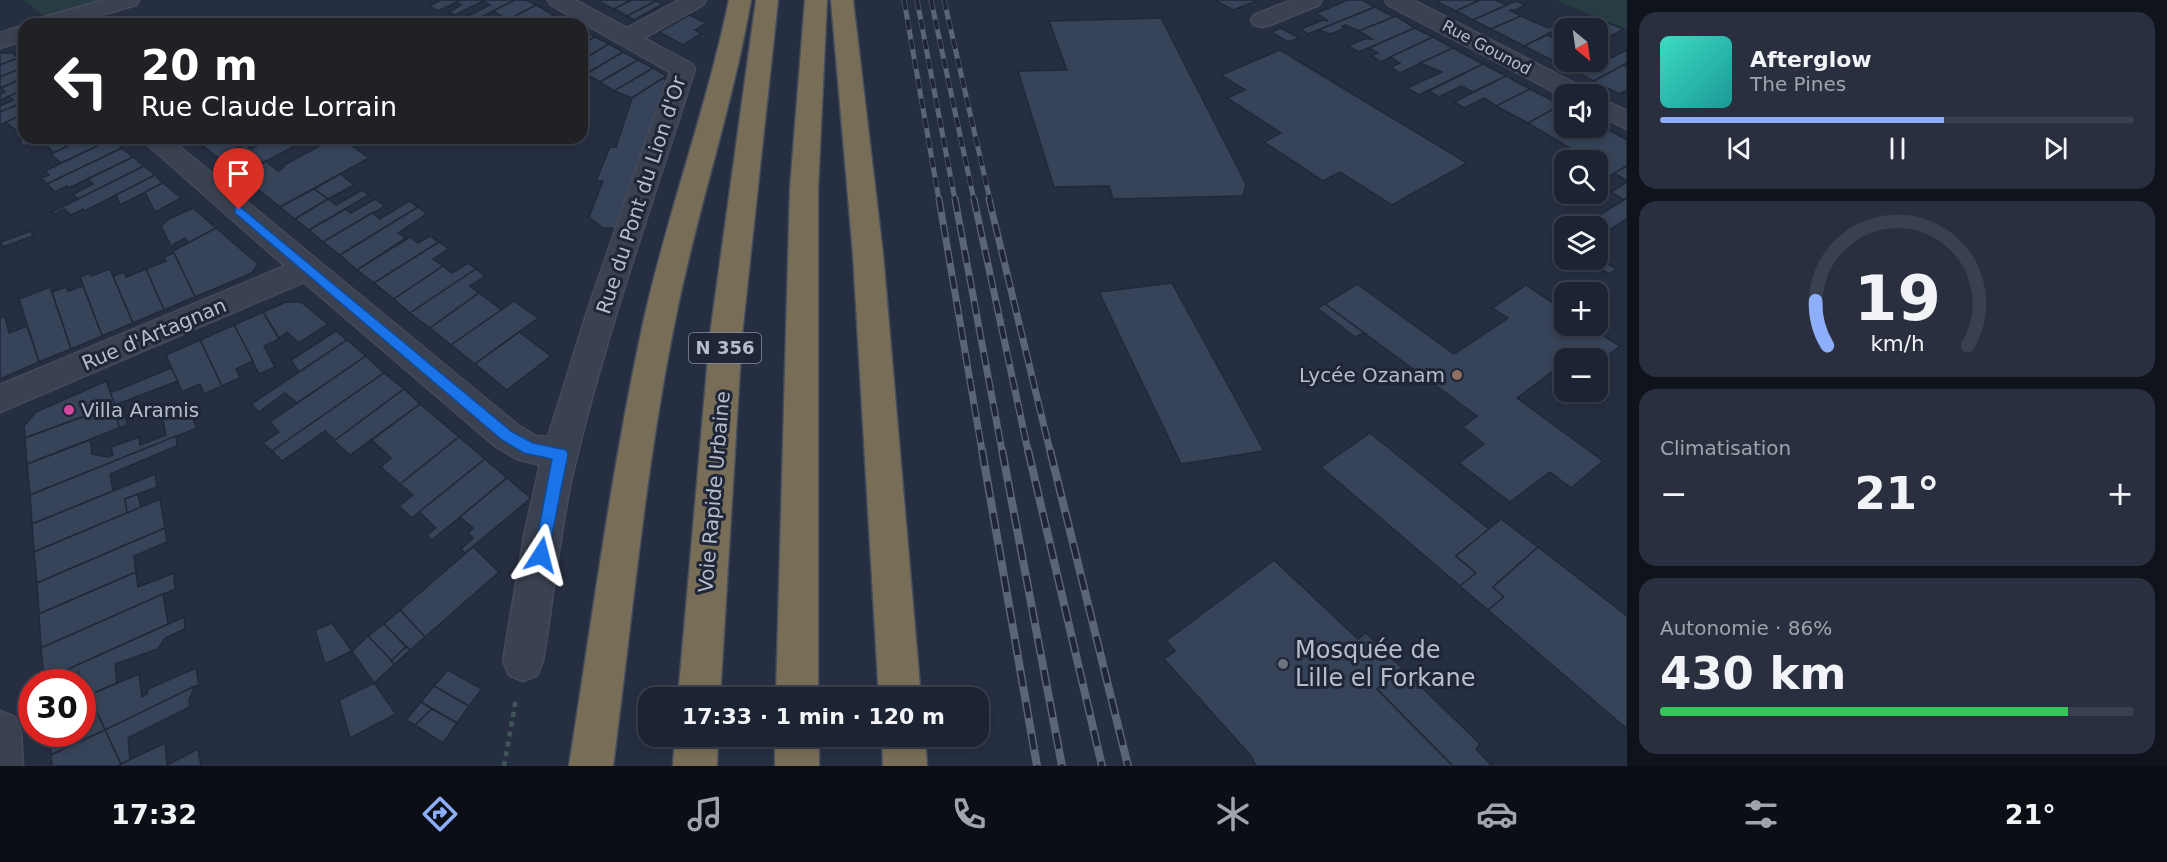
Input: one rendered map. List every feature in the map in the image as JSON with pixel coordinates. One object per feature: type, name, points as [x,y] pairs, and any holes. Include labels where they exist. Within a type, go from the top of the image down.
[{"type":"highway","points":[[591,766],[642,412],[658,327],[677,243],[730,53],[740,0]]},
{"type":"highway","name":"Voie Rapide Urbaine","points":[[700,687],[726,335],[767,0]]},
{"type":"highway","points":[[797,687],[804,189],[816,0]]},
{"type":"highway","points":[[842,0],[868,254],[899,687]]},
{"type":"highway","points":[[695,766],[696,747]]},
{"type":"highway","points":[[796,747],[797,766]]},
{"type":"highway","points":[[904,747],[905,766]]},
{"type":"street","points":[[66,18],[128,0]]},
{"type":"street","points":[[559,0],[628,37],[695,0]]},
{"type":"street","points":[[1262,20],[1311,0]]},
{"type":"street","name":"Rue Gounod","points":[[1396,0],[1558,84]]},
{"type":"street","points":[[0,41],[18,34]]},
{"type":"street","name":"Rue du Pont du Lion d'Or","points":[[560,454],[604,307],[683,69],[628,37]]},
{"type":"street","points":[[1608,110],[1627,120]]},
{"type":"street","points":[[160,144],[507,436],[530,449],[560,454],[523,661]]},
{"type":"street","name":"Rue d'Artagnan","points":[[0,399],[308,268]]},
{"type":"street","points":[[0,732],[1,766]]},
{"type":"path","points":[[504,766],[523,661]]},
{"type":"green space","points":[[24,0],[105,0],[44,16]]},
{"type":"green space","points":[[1556,0],[1627,0],[1627,31],[1608,23],[1608,18],[1597,18]]},
{"type":"building","points":[[441,0],[461,0],[438,11],[429,6]]},
{"type":"building","points":[[485,0],[455,15],[449,12],[461,5],[456,2]]},
{"type":"building","points":[[515,0],[479,18],[464,18],[490,5],[483,1]]},
{"type":"building","points":[[515,0],[526,0],[536,5],[511,18],[497,18],[501,16],[493,11]]},
{"type":"building","points":[[602,0],[632,0],[614,9],[599,2]]},
{"type":"building","points":[[632,0],[656,1],[627,16],[614,9]]},
{"type":"building","points":[[1215,0],[1259,0],[1233,10]]},
{"type":"building","points":[[1348,0],[1362,0],[1375,7],[1308,34],[1301,29],[1323,20],[1328,21],[1317,13]]},
{"type":"building","points":[[1441,0],[1480,0],[1456,11],[1437,2]]},
{"type":"building","points":[[1480,0],[1496,0],[1507,5],[1473,20],[1456,11]]},
{"type":"building","points":[[656,1],[663,4],[634,20],[627,16]]},
{"type":"building","points":[[1516,1],[1525,5],[1516,10],[1509,10],[1521,16],[1491,29],[1473,20]]},
{"type":"building","points":[[536,5],[554,15],[548,18],[511,18]]},
{"type":"building","points":[[1375,7],[1394,17],[1359,31],[1346,25],[1342,26],[1345,28],[1331,34],[1318,30]]},
{"type":"building","points":[[689,15],[707,23],[695,30],[701,34],[683,45],[659,32]]},
{"type":"building","points":[[1396,16],[1415,28],[1359,52],[1348,46],[1364,39],[1372,39],[1359,31]]},
{"type":"building","points":[[1521,16],[1548,28],[1554,26],[1554,31],[1524,46],[1491,29]]},
{"type":"building","points":[[1161,18],[1246,184],[1243,196],[1113,199],[1109,186],[1054,187],[1018,71],[1067,70],[1049,21]]},
{"type":"building","points":[[1608,23],[1624,29],[1608,38]]},
{"type":"building","points":[[1281,28],[1299,38],[1288,42],[1271,32]]},
{"type":"building","points":[[1415,28],[1433,37],[1381,62],[1373,57],[1372,55],[1378,53],[1369,48]]},
{"type":"building","points":[[588,33],[595,37],[588,41]]},
{"type":"building","points":[[1547,35],[1554,38],[1554,61],[1524,46]]},
{"type":"building","points":[[595,37],[609,44],[588,56],[588,41]]},
{"type":"building","points":[[1433,37],[1453,48],[1400,73],[1391,67],[1400,63],[1390,57]]},
{"type":"building","points":[[609,44],[623,52],[588,72],[588,56]]},
{"type":"building","points":[[1453,48],[1483,64],[1419,95],[1407,88],[1442,72],[1420,63]]},
{"type":"building","points":[[1280,50],[1467,163],[1392,205],[1340,172],[1323,181],[1264,142],[1281,133],[1227,98],[1245,90],[1221,75]]},
{"type":"building","points":[[1627,50],[1627,63],[1594,81],[1576,72],[1608,72],[1608,57],[1611,58]]},
{"type":"building","points":[[623,52],[638,60],[600,82],[588,75],[588,73]]},
{"type":"building","points":[[0,53],[12,53],[18,58],[0,65]]},
{"type":"building","points":[[18,58],[18,70],[0,77],[0,65]]},
{"type":"building","points":[[638,60],[653,68],[614,91],[600,82]]},
{"type":"building","points":[[1483,64],[1506,76],[1473,92],[1461,86],[1439,97],[1429,91]]},
{"type":"building","points":[[1623,65],[1627,67],[1627,90],[1619,94],[1608,88],[1608,84],[1594,81]]},
{"type":"building","points":[[653,68],[667,76],[632,98],[614,91]]},
{"type":"building","points":[[18,70],[18,80],[0,88],[0,77]]},
{"type":"building","points":[[1506,76],[1530,89],[1497,106],[1484,98],[1464,108],[1454,102]]},
{"type":"building","points":[[663,78],[670,82],[624,229],[603,228],[589,217],[603,181],[596,181],[610,147],[616,147],[632,98]]},
{"type":"building","points":[[18,81],[18,92],[0,100],[0,94],[5,92],[1,88]]},
{"type":"building","points":[[1530,89],[1554,101],[1554,109],[1528,123],[1496,106]]},
{"type":"building","points":[[18,92],[18,104],[0,112],[0,106],[13,100],[9,96]]},
{"type":"building","points":[[18,104],[18,117],[0,125],[0,112]]},
{"type":"building","points":[[1554,109],[1554,138],[1608,138],[1608,130],[1627,140],[1627,166],[1608,177],[1608,150],[1573,150],[1528,123]]},
{"type":"building","points":[[18,117],[18,129],[15,130],[6,122]]},
{"type":"building","points":[[45,144],[73,144],[54,153]]},
{"type":"building","points":[[72,144],[101,144],[61,163],[51,154]]},
{"type":"building","points":[[102,144],[118,144],[122,148],[47,184],[41,178],[49,175],[45,171]]},
{"type":"building","points":[[201,144],[245,144],[218,158]]},
{"type":"building","points":[[245,144],[251,149],[261,144],[299,144],[240,175],[218,158]]},
{"type":"building","points":[[323,144],[349,144],[369,158],[280,207],[240,175],[266,161],[278,171],[284,167],[282,166]]},
{"type":"building","points":[[122,148],[133,157],[69,188],[67,186],[55,192],[47,184]]},
{"type":"building","points":[[133,157],[144,166],[78,199],[73,194],[93,184],[88,179]]},
{"type":"building","points":[[144,166],[155,175],[85,211],[83,209],[71,215],[64,209],[55,214],[52,212]]},
{"type":"building","points":[[1627,166],[1627,181],[1614,173]]},
{"type":"building","points":[[340,174],[354,185],[328,199],[314,189]]},
{"type":"building","points":[[155,175],[163,183],[120,205],[116,195]]},
{"type":"building","points":[[1627,182],[1627,198],[1624,200],[1611,192]]},
{"type":"building","points":[[163,183],[181,198],[155,212],[145,192]]},
{"type":"building","points":[[314,189],[328,199],[295,219],[280,207]]},
{"type":"building","points":[[362,190],[369,195],[309,230],[295,219],[328,199],[336,205]]},
{"type":"building","points":[[1627,198],[1627,219],[1608,231],[1608,216],[1598,216]]},
{"type":"building","points":[[375,199],[385,206],[323,242],[309,230],[346,209],[351,213]]},
{"type":"building","points":[[409,201],[418,207],[340,255],[323,242],[372,213],[380,219]]},
{"type":"building","points":[[418,207],[427,214],[398,233],[406,238],[357,270],[340,255]]},
{"type":"building","points":[[193,208],[216,228],[189,243],[185,238],[172,248],[161,226],[169,219]]},
{"type":"building","points":[[216,228],[258,264],[252,273],[195,297],[173,251]]},
{"type":"building","points":[[31,231],[33,236],[3,247],[1,242]]},
{"type":"building","points":[[430,236],[439,242],[374,283],[357,270],[410,237],[418,243]]},
{"type":"building","points":[[439,242],[449,249],[433,259],[443,266],[394,299],[374,283]]},
{"type":"building","points":[[174,253],[195,297],[164,310],[146,269],[166,261],[164,257]]},
{"type":"building","points":[[468,263],[476,269],[410,313],[394,299],[443,266],[452,273]]},
{"type":"building","points":[[1608,264],[1617,269],[1609,274],[1602,270],[1608,270]]},
{"type":"building","points":[[110,269],[133,323],[102,336],[80,277],[90,273],[91,276]]},
{"type":"building","points":[[146,269],[164,310],[133,323],[113,276],[124,272],[126,277]]},
{"type":"building","points":[[476,269],[485,276],[470,286],[479,293],[430,328],[410,313]]},
{"type":"building","points":[[1172,283],[1264,451],[1181,464],[1099,292]]},
{"type":"building","points":[[1357,284],[1454,354],[1508,318],[1492,308],[1526,285],[1554,303],[1554,336],[1604,336],[1620,346],[1608,355],[1608,348],[1554,348],[1554,370],[1517,398],[1603,461],[1571,488],[1550,472],[1510,502],[1459,463],[1484,444],[1463,427],[1477,416],[1325,304]]},
{"type":"building","points":[[83,286],[102,336],[71,349],[52,292],[66,287],[68,291]]},
{"type":"building","points":[[50,287],[71,349],[39,362],[19,299]]},
{"type":"building","points":[[479,293],[502,310],[451,345],[430,328]]},
{"type":"building","points":[[514,301],[538,318],[475,364],[451,345]]},
{"type":"building","points":[[286,302],[301,302],[328,324],[299,343],[287,332],[279,338],[263,312]]},
{"type":"building","points":[[1325,304],[1364,333],[1355,337],[1317,308]]},
{"type":"building","points":[[263,312],[279,339],[264,346],[275,367],[259,374],[234,325]]},
{"type":"building","points":[[5,316],[9,333],[27,326],[39,362],[0,379],[0,318]]},
{"type":"building","points":[[234,325],[253,361],[236,369],[240,378],[222,386],[200,340]]},
{"type":"building","points":[[336,331],[347,340],[299,372],[291,360]]},
{"type":"building","points":[[519,332],[551,356],[507,390],[475,364]]},
{"type":"building","points":[[200,340],[222,386],[204,394],[200,384],[182,392],[166,355]]},
{"type":"building","points":[[347,340],[366,356],[297,403],[285,393],[259,412],[251,404]]},
{"type":"building","points":[[366,356],[384,373],[272,451],[263,443],[279,432],[270,422]]},
{"type":"building","points":[[171,368],[178,381],[115,405],[110,393]]},
{"type":"building","points":[[384,373],[404,389],[335,440],[325,431],[282,461],[272,451]]},
{"type":"building","points":[[106,381],[115,405],[25,438],[24,426],[36,412]]},
{"type":"building","points":[[404,389],[420,404],[350,455],[334,441]]},
{"type":"building","points":[[123,402],[127,425],[119,428],[115,405]]},
{"type":"building","points":[[186,402],[197,428],[30,495],[27,464],[90,440],[92,454],[107,457],[113,455],[111,447],[139,437],[140,445],[166,435],[161,412]]},
{"type":"building","points":[[420,404],[459,437],[400,484],[381,467],[391,458],[372,440]]},
{"type":"building","points":[[115,405],[119,428],[27,464],[25,438]]},
{"type":"building","points":[[1370,433],[1489,529],[1456,556],[1476,573],[1460,586],[1321,467]]},
{"type":"building","points":[[176,436],[177,446],[110,474],[113,491],[32,524],[30,495]]},
{"type":"building","points":[[459,437],[485,459],[412,518],[399,506],[413,495],[400,484]]},
{"type":"building","points":[[485,459],[507,478],[432,540],[427,535],[436,528],[419,512]]},
{"type":"building","points":[[155,474],[157,487],[125,499],[127,513],[34,552],[32,524]]},
{"type":"building","points":[[507,478],[531,498],[465,553],[461,549],[473,538],[468,533],[473,528],[460,517]]},
{"type":"building","points":[[138,494],[141,508],[127,513],[125,499]]},
{"type":"building","points":[[160,499],[165,528],[37,583],[34,552]]},
{"type":"building","points":[[1501,519],[1538,547],[1493,587],[1504,597],[1488,610],[1460,586],[1476,573],[1456,556]]},
{"type":"building","points":[[165,528],[167,542],[134,556],[136,572],[39,614],[37,583]]},
{"type":"building","points":[[473,547],[499,572],[425,637],[400,610]]},
{"type":"building","points":[[1538,547],[1627,616],[1627,729],[1488,610],[1504,597],[1493,587]]},
{"type":"building","name":"Mosquée de Lille el Forkane","points":[[1274,560],[1358,639],[1366,633],[1403,669],[1377,689],[1453,766],[1256,766],[1251,756],[1164,659],[1175,651],[1166,641]]},
{"type":"building","points":[[136,572],[138,587],[174,573],[175,589],[41,648],[39,614]]},
{"type":"building","points":[[163,594],[168,624],[68,669],[43,669],[41,648]]},
{"type":"building","points":[[400,610],[425,637],[410,650],[384,624]]},
{"type":"building","points":[[184,617],[185,629],[165,638],[158,649],[115,664],[117,683],[96,692],[96,669],[68,669]]},
{"type":"building","points":[[332,623],[352,651],[325,664],[315,630]]},
{"type":"building","points":[[384,624],[406,647],[391,661],[368,636]]},
{"type":"building","points":[[368,636],[395,664],[374,683],[352,651]]},
{"type":"building","points":[[406,647],[410,650],[395,664],[391,661]]},
{"type":"building","points":[[196,668],[199,685],[105,730],[96,710],[96,692],[139,674],[142,697],[147,694],[148,689]]},
{"type":"building","points":[[1403,669],[1480,744],[1476,749],[1492,766],[1453,766],[1377,689]]},
{"type":"building","points":[[448,670],[482,689],[469,706],[434,686]]},
{"type":"building","points":[[374,683],[396,714],[350,738],[339,700]]},
{"type":"building","points":[[195,686],[189,700],[190,707],[128,738],[130,760],[121,764],[105,730]]},
{"type":"building","points":[[434,686],[469,706],[457,723],[421,702]]},
{"type":"building","points":[[421,702],[432,709],[415,725],[406,720]]},
{"type":"building","points":[[432,709],[457,723],[443,743],[415,725]]},
{"type":"building","points":[[96,710],[105,730],[96,734]]},
{"type":"building","points":[[105,730],[121,764],[117,766],[52,766],[51,755],[68,747],[96,747],[96,734]]},
{"type":"building","points":[[165,743],[167,765],[198,749],[201,766],[121,766],[121,764]]},
{"type":"building","points":[[50,747],[68,747],[51,755]]},
{"type":"railway","points":[[904,0],[939,200]]},
{"type":"railway","points":[[917,0],[955,200]]},
{"type":"railway","points":[[931,0],[974,200]]},
{"type":"railway","points":[[944,0],[990,200]]},
{"type":"railway","points":[[939,199],[982,451]]},
{"type":"railway","points":[[955,199],[1002,451]]},
{"type":"railway","points":[[974,199],[1028,451]]},
{"type":"railway","points":[[989,199],[1050,451]]},
{"type":"railway","points":[[982,450],[1037,766]]},
{"type":"railway","points":[[1002,450],[1062,766]]},
{"type":"railway","points":[[1028,450],[1102,766]]},
{"type":"railway","points":[[1050,450],[1128,766]]},
{"type":"place","name":"Lycée Ozanam","points":[[1457,375]]},
{"type":"place","name":"Villa Aramis","points":[[69,410]]},
{"type":"place","name":"Mosquée de Lille el Forkane","points":[[1283,664]]},
{"type":"route","points":[[239,210],[507,436],[530,449],[560,454],[541,555]]}]
